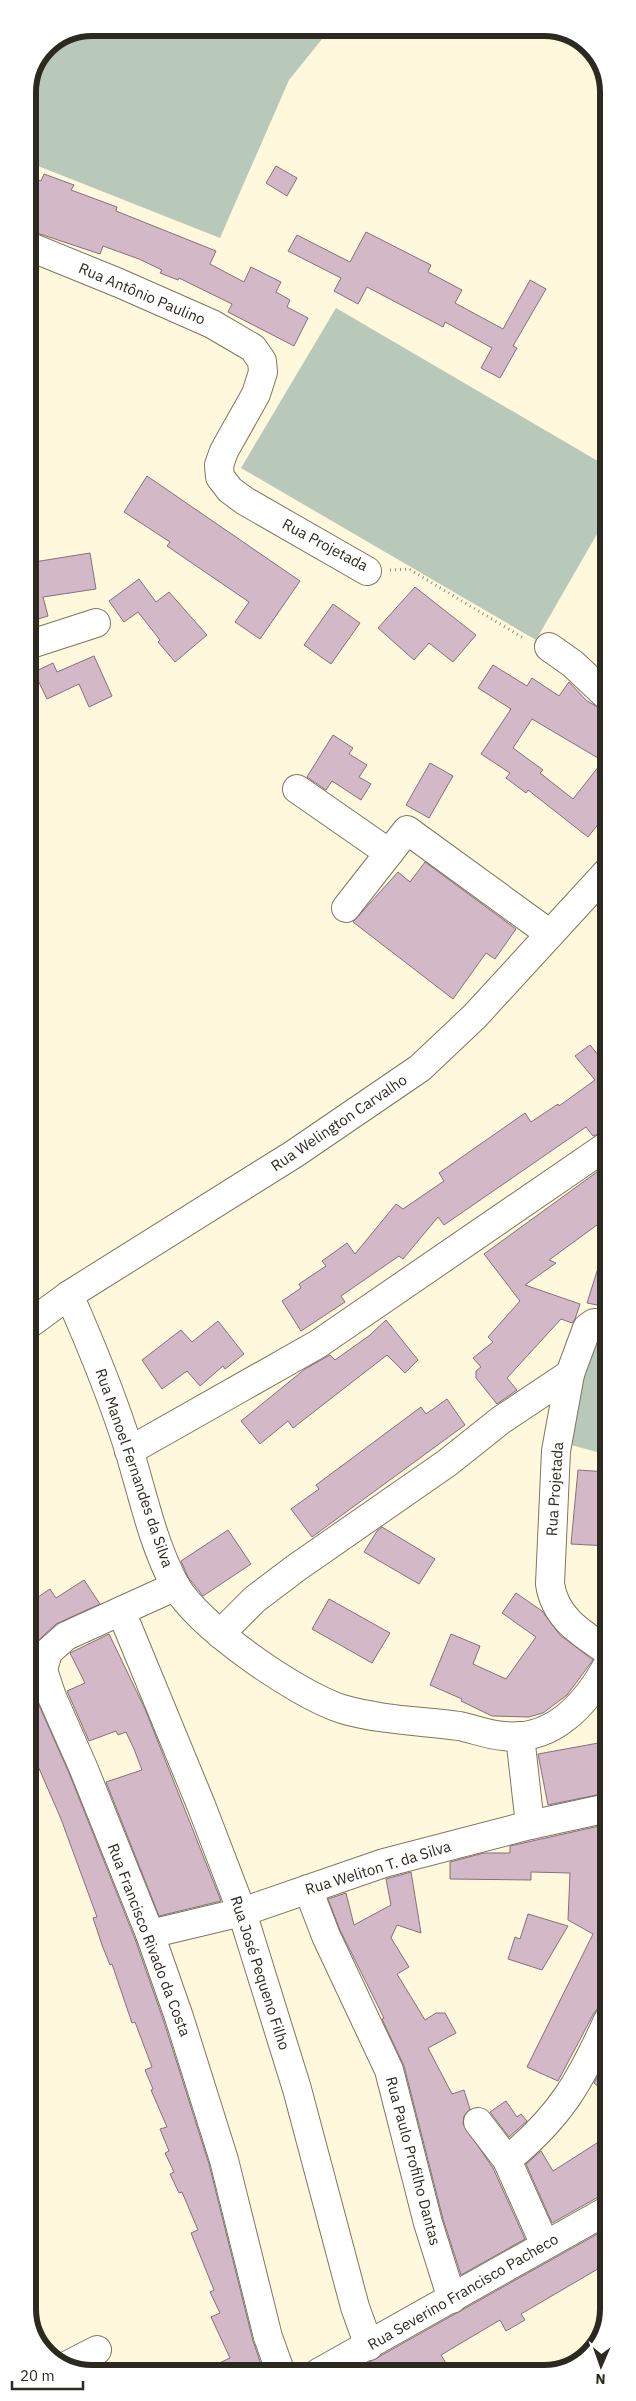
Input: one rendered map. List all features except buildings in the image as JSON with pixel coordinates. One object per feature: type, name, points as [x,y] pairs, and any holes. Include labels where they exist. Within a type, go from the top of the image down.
[{"type":"street","name":"Rua Antônio Paulino","points":[[36,249],[212,324],[253,348]]},
{"type":"street","name":"Rua Projetada","points":[[253,348],[262,360],[263,372],[256,394],[224,451],[219,466],[220,477],[230,490],[245,501],[367,571]]},
{"type":"street","points":[[36,642],[96,623]]},
{"type":"street","points":[[549,647],[573,664],[600,689]]},
{"type":"street","points":[[297,789],[389,853]]},
{"type":"street","points":[[346,908],[407,830],[550,934]]},
{"type":"street","name":"Rua Welington Carvalho","points":[[36,1319],[69,1295],[294,1154],[420,1068],[475,1016],[600,880]]},
{"type":"street","points":[[129,1451],[318,1344],[600,1150]]},
{"type":"street","name":"Rua Manoel Fernandes da Silva","points":[[69,1295],[103,1373],[149,1518],[176,1586],[197,1613],[220,1634],[286,1681],[320,1701],[343,1709],[380,1717],[466,1727],[505,1737],[535,1734],[565,1719],[576,1710],[596,1687],[600,1679]]},
{"type":"street","name":"Rua Projetada","points":[[600,1324],[594,1324],[587,1328],[570,1374],[556,1451],[550,1584],[554,1602],[566,1620],[600,1645]]},
{"type":"street","points":[[220,1634],[255,1598],[447,1463],[501,1420],[570,1374]]},
{"type":"street","name":"Rua Francisco Rivado da Costa","points":[[176,1586],[81,1628],[52,1646],[45,1658],[43,1670],[52,1697],[83,1768],[150,1934],[202,2085],[224,2160],[268,2338],[278,2365]]},
{"type":"street","name":"Rua José Pequeno Filho","points":[[120,1611],[201,1805],[242,1912],[297,2089],[355,2307],[369,2346]]},
{"type":"street","points":[[520,1736],[530,1825]]},
{"type":"street","name":"Rua Weliton T. da Silva","points":[[150,1934],[242,1912],[384,1863],[530,1825],[600,1810]]},
{"type":"street","name":"Rua Paulo Profilho Dantas","points":[[308,1889],[326,1936],[389,2070],[428,2223],[452,2299]]},
{"type":"street","points":[[507,2160],[535,2137],[560,2110],[577,2083],[600,2036]]},
{"type":"street","points":[[478,2122],[507,2160],[545,2245]]},
{"type":"street","name":"Rua Severino Francisco Pacheco","points":[[333,2365],[600,2214]]},
{"type":"street","points":[[75,2362],[97,2350]]},
{"type":"path","name":"Rua Projetada","points":[[367,571],[408,569],[536,645],[549,647]]},
{"type":"green space","points":[[93,36],[325,36],[289,80],[220,238],[36,165],[37,82],[46,61],[61,46],[82,37]]},
{"type":"green space","points":[[336,308],[600,462],[600,529],[536,640],[241,468]]},
{"type":"green space","points":[[591,1331],[600,1334],[600,1453],[560,1442]]}]
